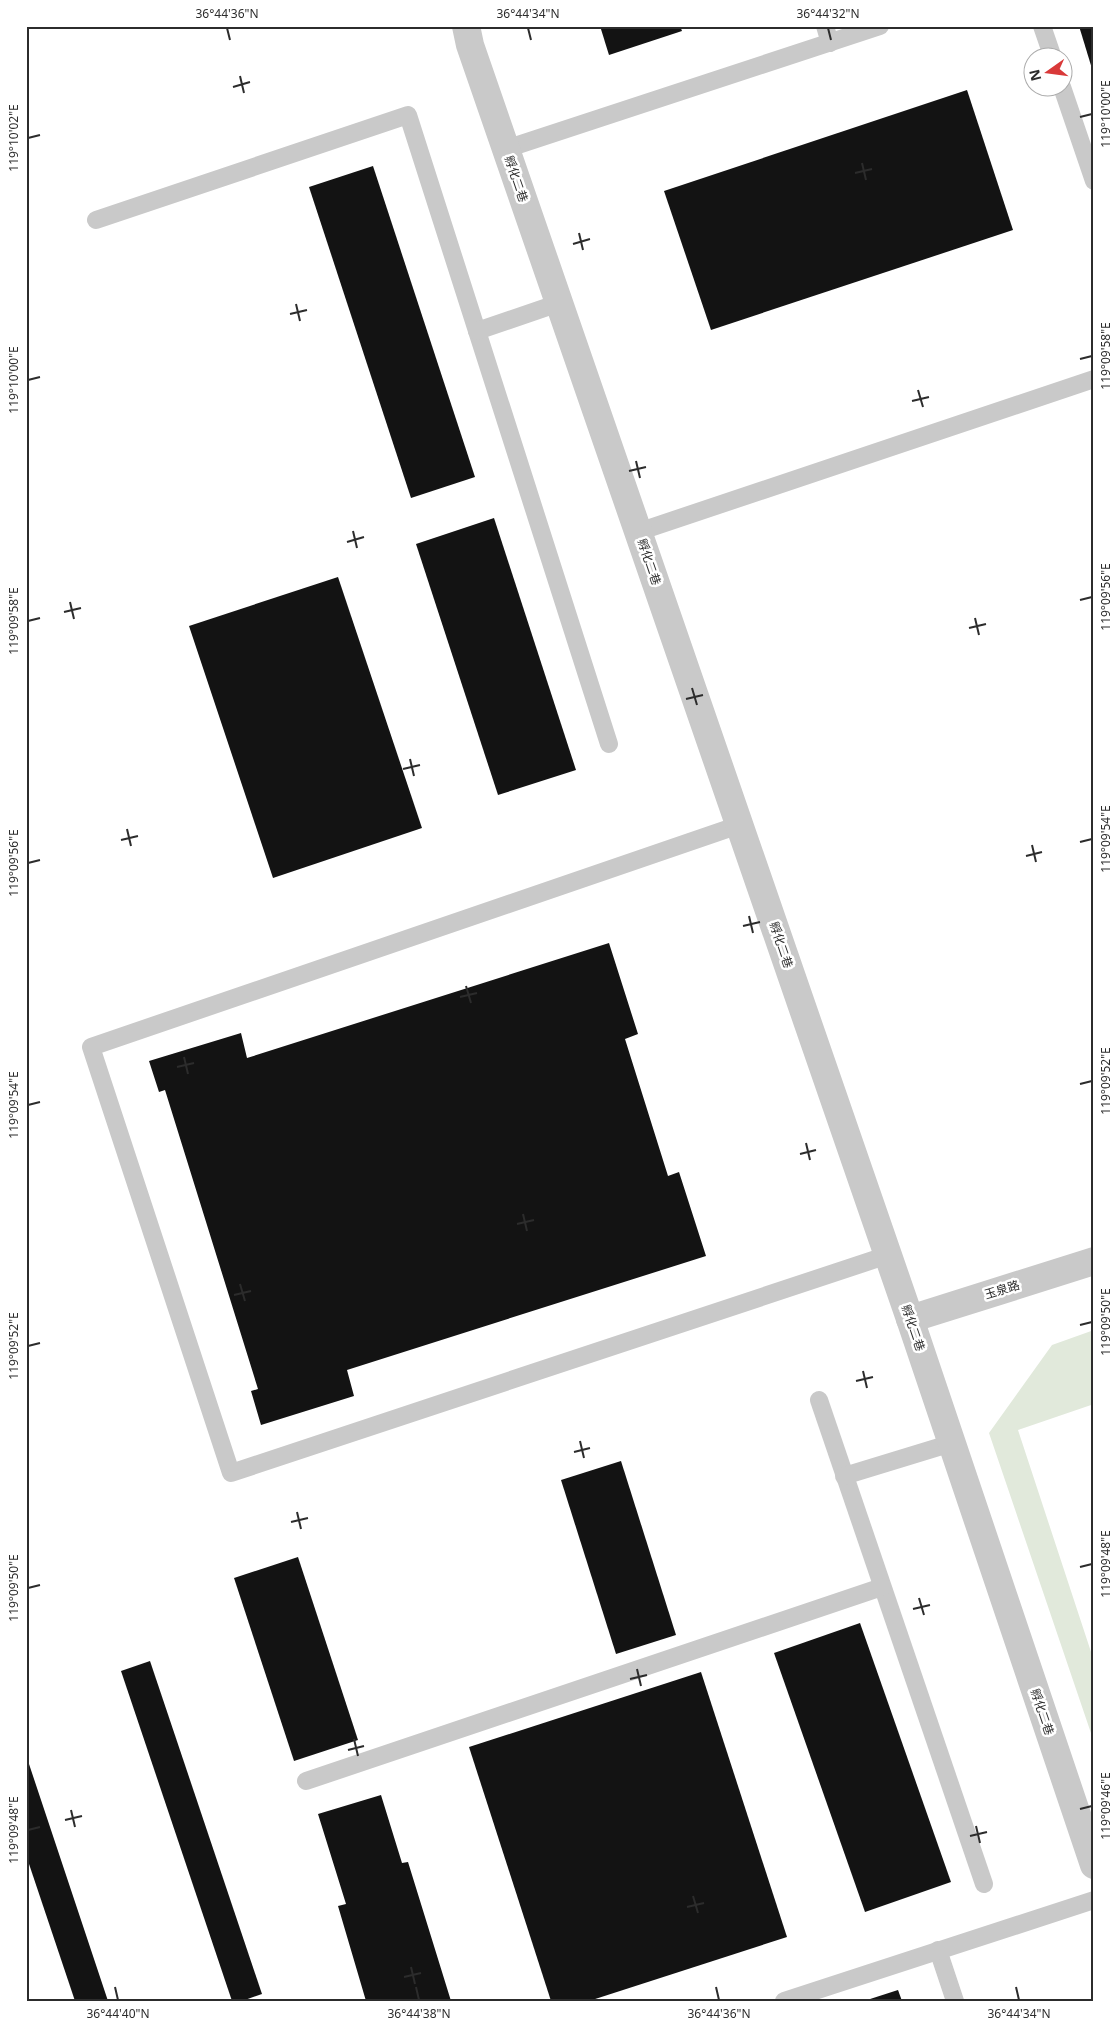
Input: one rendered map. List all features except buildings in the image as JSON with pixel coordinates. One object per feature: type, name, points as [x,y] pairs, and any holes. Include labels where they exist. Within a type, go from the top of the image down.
[{"type":"street","name":"孵化二巷","points":[[466,26],[470,45],[910,1319],[1094,1865]]},
{"type":"street","name":"玉泉路","points":[[910,1319],[1094,1261]]},
{"type":"lane","points":[[506,149],[828,34],[880,26]]},
{"type":"lane","points":[[1042,26],[1050,48]]},
{"type":"lane","points":[[1066,98],[1094,181]]},
{"type":"lane","points":[[96,220],[408,115],[609,744]]},
{"type":"lane","points":[[477,331],[559,303]]},
{"type":"lane","points":[[638,532],[1094,379]]},
{"type":"lane","points":[[739,825],[91,1047],[231,1473],[888,1255]]},
{"type":"lane","points":[[818,1400],[984,1884]]},
{"type":"lane","points":[[844,1476],[952,1443]]},
{"type":"lane","points":[[306,1781],[882,1587]]},
{"type":"lane","points":[[784,2001],[1094,1900]]},
{"type":"lane","points":[[938,1950],[955,2001]]},
{"type":"shaded area","points":[[1094,1330],[1094,1404],[1018,1430],[1094,1661],[1094,1742],[989,1433],[1052,1345]]}]
